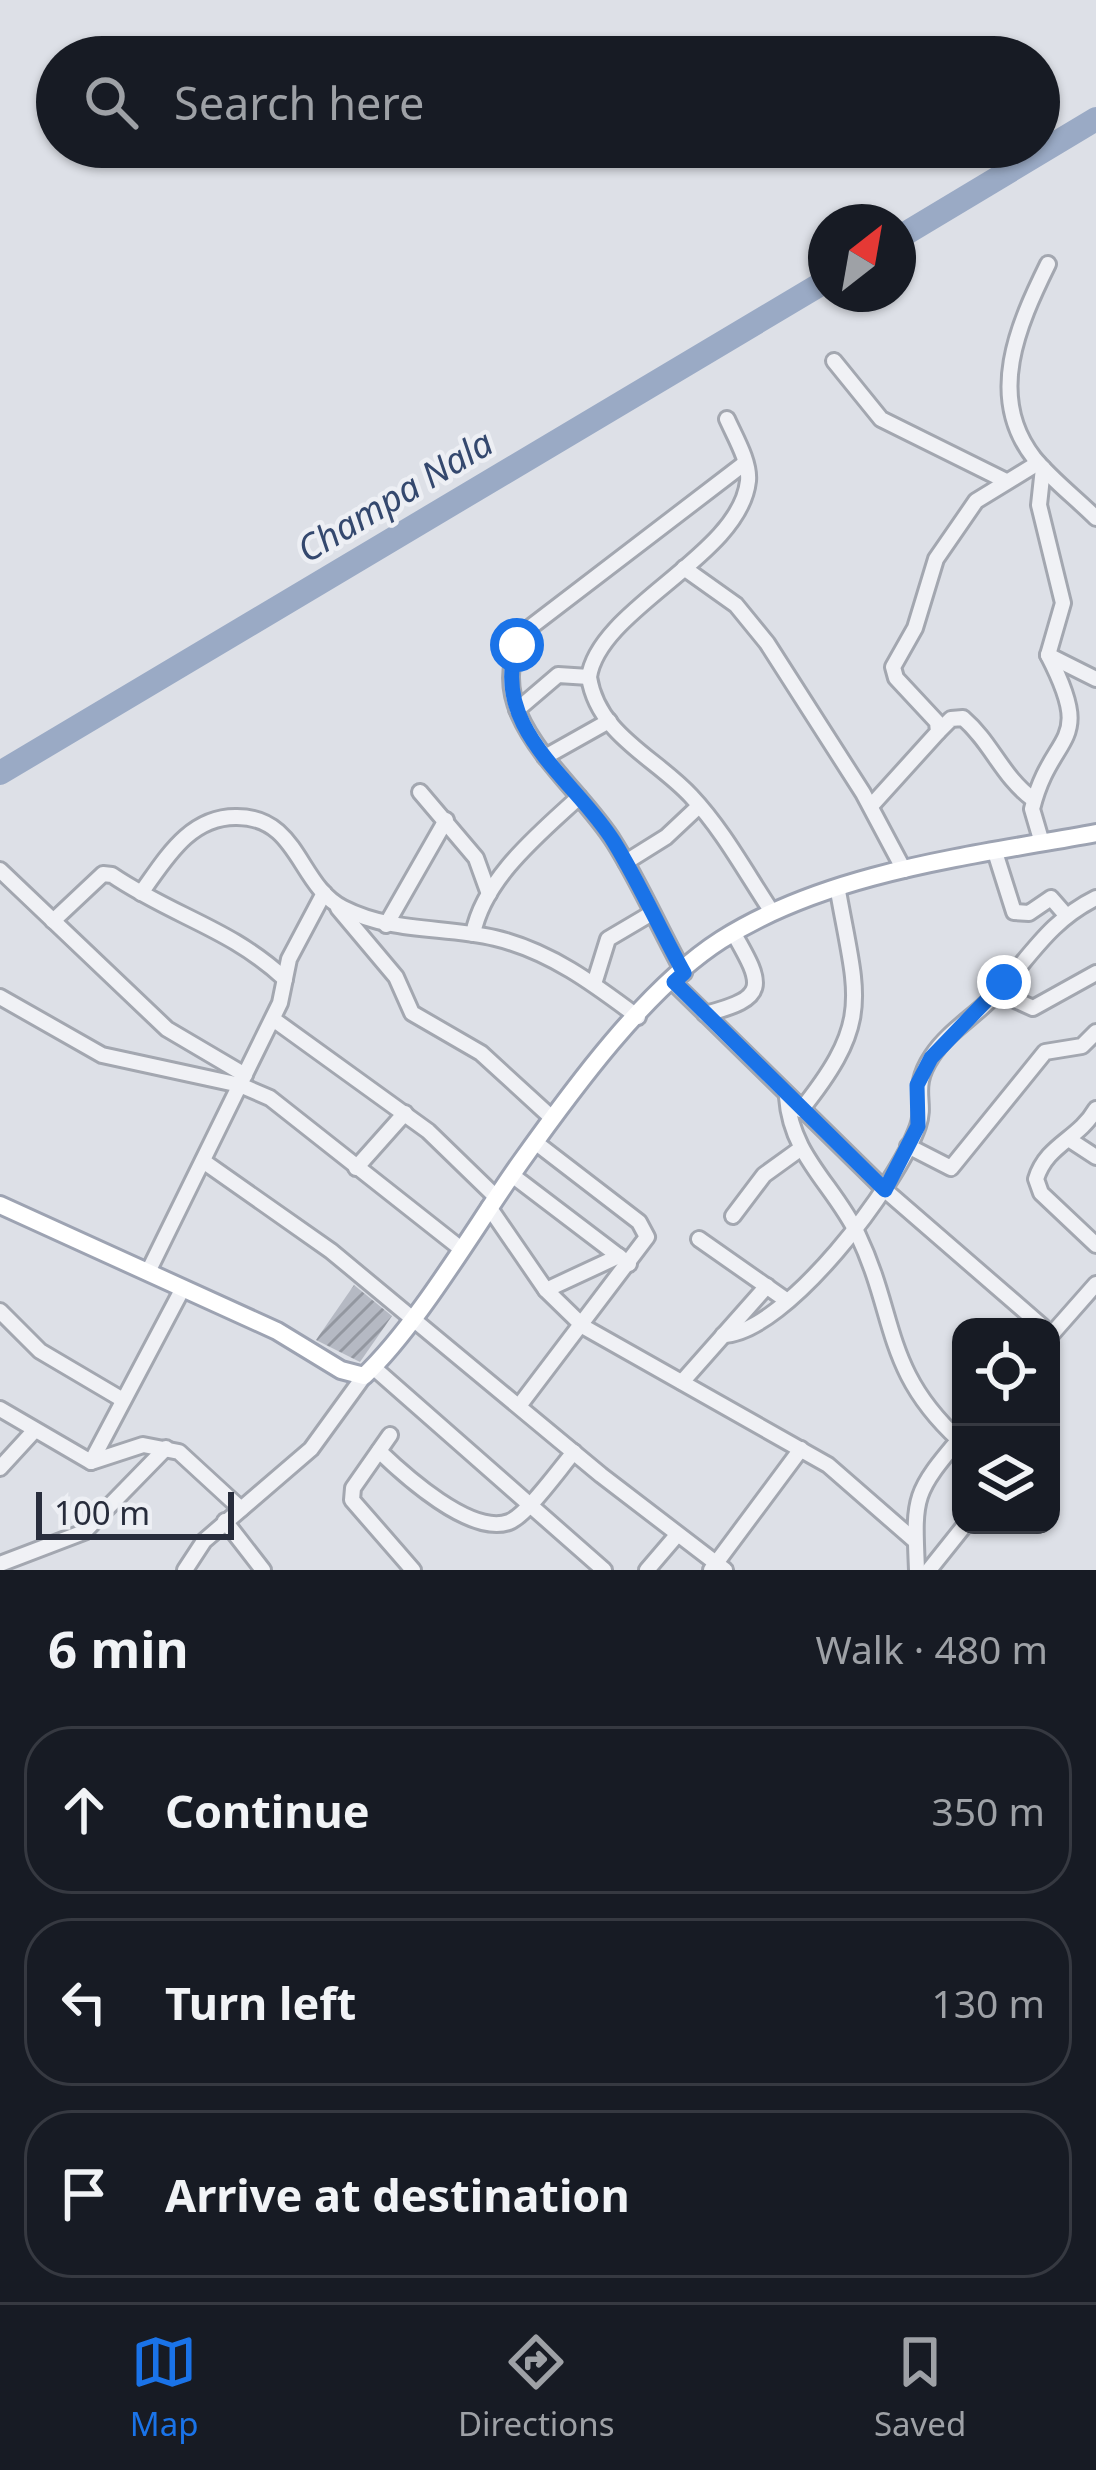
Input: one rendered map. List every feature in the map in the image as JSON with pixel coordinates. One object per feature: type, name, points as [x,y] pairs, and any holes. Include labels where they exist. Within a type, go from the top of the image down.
[{"type":"main road","points":[[0,1204],[277,1331],[341,1370],[369,1371],[552,1118],[638,1017],[734,934],[772,912],[904,870],[1096,833]]},
{"type":"street","points":[[1048,264],[1017,330],[1008,397],[1017,431],[1040,465],[1096,518]]},
{"type":"street","points":[[834,361],[881,419],[1006,481]]},
{"type":"street","points":[[727,419],[749,479],[743,497],[684,568],[608,638],[590,676],[609,721],[699,806],[772,912]]},
{"type":"street","points":[[745,463],[528,629],[511,662],[517,710],[544,757],[626,862],[679,977],[705,1014],[885,1190],[1033,1318]]},
{"type":"street","points":[[938,732],[937,722],[896,678],[893,667],[915,628],[936,559],[976,501],[1040,465]]},
{"type":"street","points":[[1040,465],[1040,505],[1063,603],[1048,655],[1067,690],[1072,720],[1034,800],[1042,843]]},
{"type":"street","points":[[684,568],[752,622],[871,806],[904,870]]},
{"type":"street","points":[[1048,655],[1096,679]]},
{"type":"street","points":[[517,710],[558,675],[590,676]]},
{"type":"street","points":[[871,806],[951,718],[963,718],[978,731],[1011,783],[1034,800]]},
{"type":"street","points":[[544,757],[609,721]]},
{"type":"street","points":[[420,792],[476,858],[489,894]]},
{"type":"street","points":[[473,934],[477,914],[489,894],[523,851],[579,797]]},
{"type":"street","points":[[626,862],[667,838],[699,806]]},
{"type":"street","points":[[141,893],[192,831],[212,820],[260,820],[292,843],[330,898],[396,977],[412,1012],[481,1053],[552,1118]]},
{"type":"street","points":[[386,925],[421,856],[446,820]]},
{"type":"street","points":[[995,852],[1015,912],[1029,913],[1052,898],[1065,914]]},
{"type":"street","points":[[0,870],[167,1029],[287,1109],[460,1248]]},
{"type":"street","points":[[53,921],[103,874],[179,916],[230,935],[286,979]]},
{"type":"street","points":[[801,1110],[837,1065],[853,1031],[856,995],[838,891]]},
{"type":"street","points":[[330,898],[386,925],[473,934],[542,955],[594,984],[638,1017]]},
{"type":"street","points":[[148,1272],[273,1018],[289,959],[330,898]]},
{"type":"street","points":[[723,1335],[750,1330],[856,1230],[885,1190],[908,1146],[920,1117],[917,1085],[931,1058],[1065,914],[1096,898]]},
{"type":"street","points":[[594,984],[608,939],[652,913]]},
{"type":"street","points":[[705,1014],[748,1000],[756,990],[758,978],[734,934]]},
{"type":"street","points":[[997,992],[1033,1008],[1096,973]]},
{"type":"street","points":[[0,997],[102,1055],[243,1080]]},
{"type":"street","points":[[273,1018],[405,1113],[492,1202],[546,1290],[584,1327],[845,1477],[914,1540]]},
{"type":"street","points":[[908,1146],[951,1168],[1046,1052],[1082,1046],[1096,1032]]},
{"type":"street","points":[[787,1097],[789,1124],[800,1149],[856,1230],[905,1374],[931,1414],[952,1432]]},
{"type":"street","points":[[1096,1109],[1083,1131],[1054,1145],[1037,1171],[1036,1186],[1096,1245]]},
{"type":"street","points":[[356,1168],[405,1113]]},
{"type":"street","points":[[1070,1139],[1096,1157]]},
{"type":"street","points":[[519,1406],[584,1327],[624,1260],[647,1237],[645,1228],[535,1142]]},
{"type":"street","points":[[734,1216],[764,1175],[800,1149]]},
{"type":"street","points":[[202,1161],[237,1181],[411,1315],[717,1568],[801,1449]]},
{"type":"street","points":[[512,1174],[624,1260]]},
{"type":"street","points":[[699,1239],[786,1300]]},
{"type":"street","points":[[546,1290],[624,1260]]},
{"type":"street","points":[[1060,1324],[1096,1284]]},
{"type":"street","points":[[682,1382],[766,1286]]},
{"type":"street","points":[[91,1462],[183,1288]]},
{"type":"street","points":[[0,1311],[40,1351],[123,1400]]},
{"type":"street","points":[[184,1570],[204,1541],[311,1449],[369,1371],[604,1570]]},
{"type":"street","points":[[0,1409],[91,1462],[143,1445],[166,1448],[194,1462],[241,1509]]},
{"type":"street","points":[[0,1468],[34,1431]]},
{"type":"street","points":[[390,1435],[353,1488],[352,1500],[413,1570]]},
{"type":"street","points":[[0,1564],[84,1532],[166,1448]]},
{"type":"street","points":[[917,1570],[913,1510],[921,1490],[952,1449]]},
{"type":"street","points":[[379,1451],[416,1486],[475,1519],[507,1523],[574,1452]]},
{"type":"street","points":[[226,1522],[263,1570]]},
{"type":"street","points":[[929,1570],[958,1534]]},
{"type":"street","points":[[647,1570],[677,1535]]},
{"type":"building","points":[[354,1285],[392,1316],[360,1362],[316,1340]]},
{"type":"waterway","name":"Champa Nala","points":[[1060,141],[1096,119]]},
{"type":"waterway","name":"Champa Nala","points":[[916,227],[1014,168]]},
{"type":"waterway","name":"Champa Nala","points":[[0,773],[808,292]]},
{"type":"route","points":[[517,645],[511,680],[522,722],[538,750],[617,845],[684,973],[674,982],[885,1190],[918,1126],[917,1085],[931,1058],[1004,982]]}]
